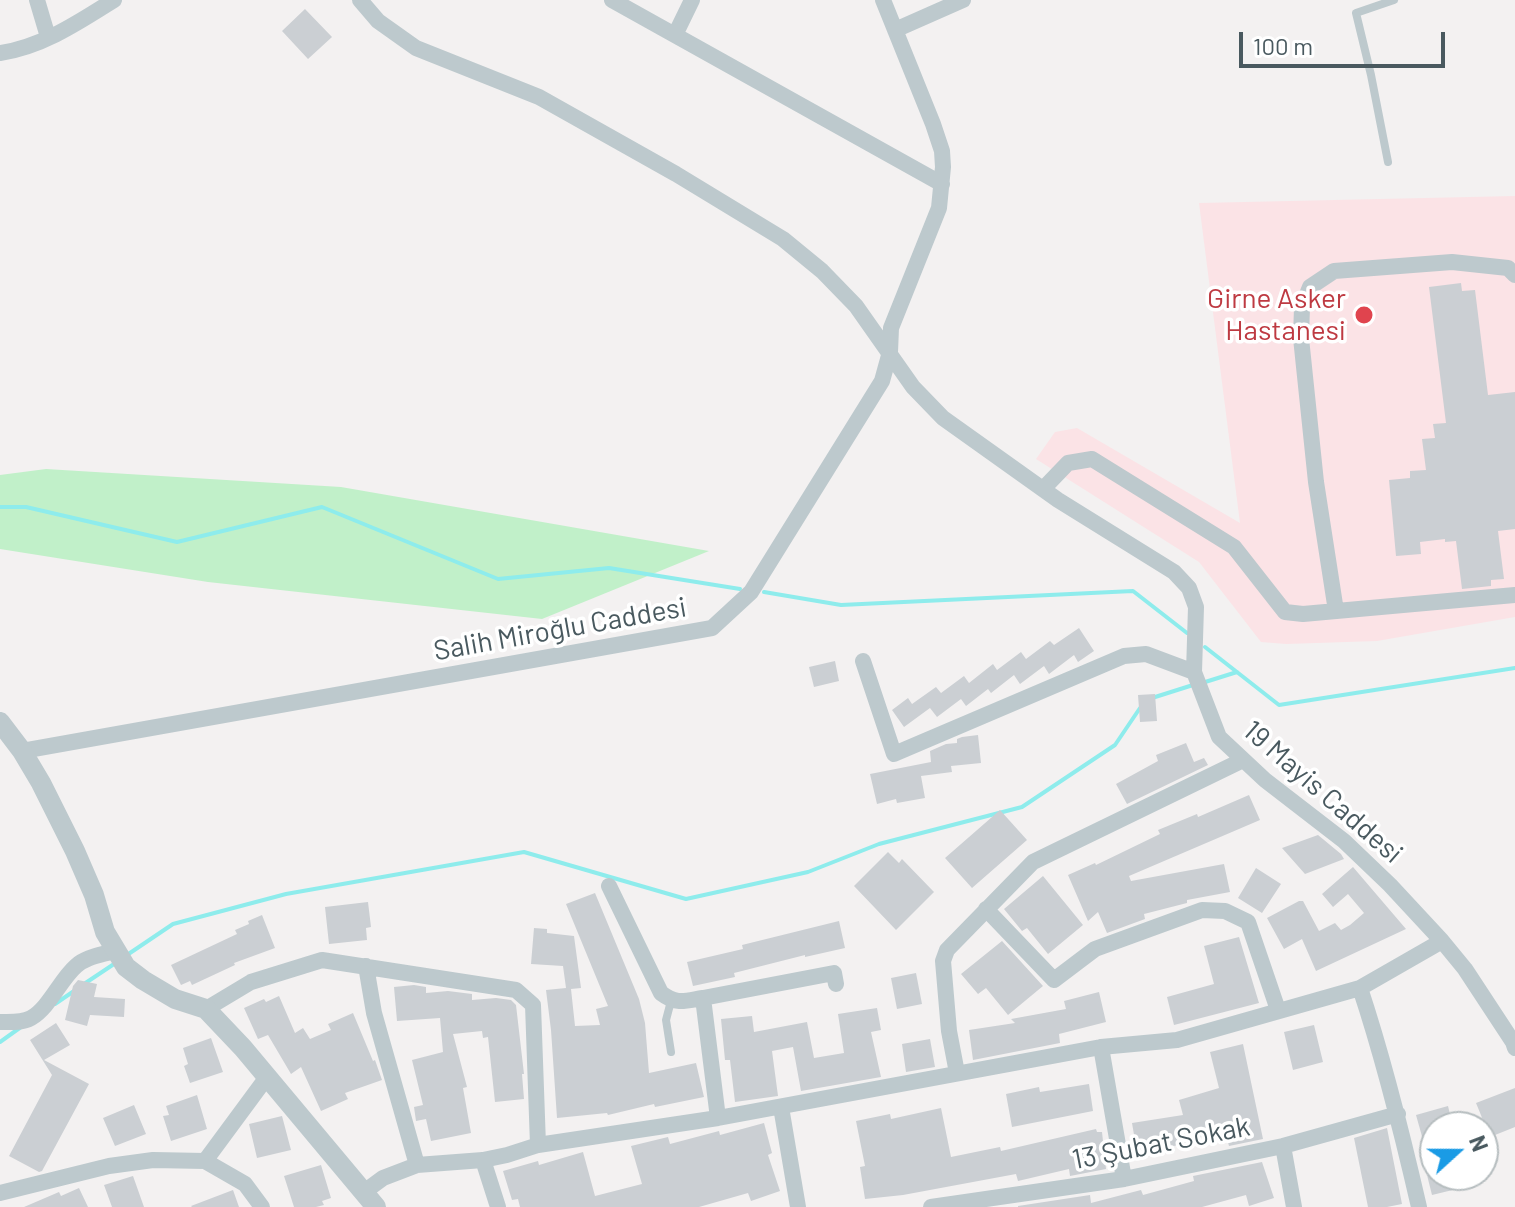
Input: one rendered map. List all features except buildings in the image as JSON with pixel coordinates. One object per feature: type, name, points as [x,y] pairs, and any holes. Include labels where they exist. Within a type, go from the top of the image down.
[{"type":"street","points":[[37,0],[48,37]]},
{"type":"street","points":[[0,53],[33,46],[114,0]]},
{"type":"street","points":[[360,0],[378,21],[416,48],[539,97],[783,239],[822,271],[856,306],[890,352]]},
{"type":"street","points":[[612,0],[942,184]]},
{"type":"street","points":[[675,35],[692,0]]},
{"type":"street","name":"Salih Miroğlu Caddesi","points":[[22,751],[712,628],[751,592],[882,381],[890,352],[891,328],[939,208],[942,151],[883,0]]},
{"type":"street","points":[[895,30],[963,0]]},
{"type":"street","points":[[1336,611],[1316,482],[1301,338],[1302,307],[1310,287],[1334,271],[1452,262],[1508,268],[1515,275]]},
{"type":"street","name":"19 Mayis Caddesi","points":[[890,352],[913,387],[943,418],[1043,489],[1174,572],[1189,588],[1196,607],[1194,672],[1219,737],[1265,780],[1344,841],[1390,885],[1442,941],[1482,992],[1515,1048]]},
{"type":"street","points":[[1043,489],[1068,463],[1092,459],[1234,547],[1285,612],[1303,614],[1515,595]]},
{"type":"street","points":[[863,661],[894,754],[1124,656],[1146,654],[1194,672]]},
{"type":"street","points":[[0,722],[41,783],[94,895],[105,932],[126,967],[175,999],[206,1009],[370,1200],[383,1178],[417,1165],[483,1160],[538,1145],[718,1118],[1101,1047],[1177,1040],[1360,988],[1442,941]]},
{"type":"street","points":[[957,1073],[949,1031],[943,961],[947,950],[1033,862],[1243,760]]},
{"type":"street","points":[[609,886],[661,993],[671,1001],[703,998],[834,973],[836,984]]},
{"type":"street","points":[[986,909],[1054,980],[1095,949],[1202,910],[1225,911],[1248,922],[1278,1010]]},
{"type":"street","points":[[0,1022],[31,1018],[77,965],[117,950]]},
{"type":"street","points":[[206,1009],[251,982],[322,960],[516,990],[533,1005],[538,1145]]},
{"type":"street","points":[[366,966],[374,1013],[417,1165]]},
{"type":"street","points":[[1360,988],[1398,1114],[1419,1207]]},
{"type":"street","points":[[703,998],[718,1118]]},
{"type":"street","points":[[1101,1047],[1124,1179]]},
{"type":"street","points":[[205,1161],[267,1077]]},
{"type":"street","points":[[781,1107],[798,1207]]},
{"type":"street","name":"13 Şubat Sokak","points":[[931,1207],[1124,1179],[1283,1146],[1398,1114]]},
{"type":"street","points":[[1283,1146],[1294,1207]]},
{"type":"street","points":[[0,1193],[109,1166],[153,1160],[205,1161],[245,1184],[262,1207]]},
{"type":"street","points":[[483,1160],[498,1207]]},
{"type":"lane","points":[[1388,162],[1356,13],[1394,0]]},
{"type":"lane","points":[[671,1001],[666,1020],[671,1052]]},
{"type":"shaded area","name":"Girne Asker Hastanesi","points":[[1515,196],[1515,617],[1377,641],[1261,642],[1199,562],[1036,459],[1055,432],[1077,428],[1240,523],[1199,203]]},
{"type":"green space","points":[[46,469],[341,487],[709,551],[542,619],[208,582],[0,549],[0,475]]},
{"type":"waterway","points":[[0,507],[26,507],[177,542],[322,507],[498,579],[609,568],[740,589]]},
{"type":"waterway","points":[[764,592],[841,605],[1133,591],[1187,633]]},
{"type":"waterway","points":[[1205,647],[1279,705],[1515,668]]},
{"type":"waterway","points":[[1202,683],[1237,672]]},
{"type":"waterway","points":[[1152,698],[1193,685]]},
{"type":"waterway","points":[[127,955],[173,924],[286,894],[524,852],[686,899],[808,872],[879,844],[1022,807],[1115,745],[1140,708]]},
{"type":"waterway","points":[[84,984],[117,962]]},
{"type":"waterway","points":[[55,1004],[74,991]]},
{"type":"waterway","points":[[0,1042],[21,1027]]},
{"type":"place","name":"Girne Asker Hastanesi","points":[[1364,315]]}]
